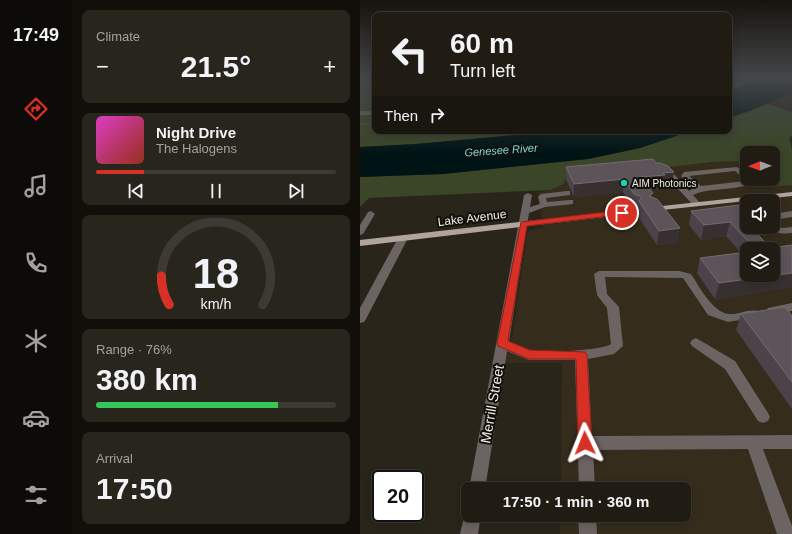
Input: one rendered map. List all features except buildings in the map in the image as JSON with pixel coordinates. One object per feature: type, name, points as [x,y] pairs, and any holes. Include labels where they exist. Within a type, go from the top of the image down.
[{"type":"main road","points":[[653,209],[792,194]]},
{"type":"main road","name":"Lake Avenue","points":[[360,243],[404,238],[524,218],[635,211]]},
{"type":"street","points":[[360,113],[372,113]]},
{"type":"street","points":[[699,189],[685,176],[687,174],[737,169],[740,171]]},
{"type":"street","points":[[662,173],[670,175],[697,204]]},
{"type":"street","points":[[688,194],[699,189],[740,184]]},
{"type":"street","points":[[544,205],[542,197],[567,193]]},
{"type":"street","name":"Merrill Street","points":[[478,482],[528,196]]},
{"type":"street","points":[[524,218],[534,208],[544,205],[570,202]]},
{"type":"street","points":[[360,232],[372,214]]},
{"type":"street","points":[[780,216],[792,214]]},
{"type":"street","points":[[780,230],[792,230]]},
{"type":"street","points":[[360,319],[404,238]]},
{"type":"street","points":[[502,344],[529,355],[581,355],[610,351],[617,346],[613,307],[602,295],[599,274],[679,274],[687,276],[712,312],[728,318],[792,307]]},
{"type":"street","points":[[696,343],[730,365],[763,417]]},
{"type":"street","points":[[581,355],[587,482]]},
{"type":"street","points":[[585,443],[792,442]]},
{"type":"street","points":[[753,443],[786,534]]},
{"type":"street","points":[[469,534],[471,522]]},
{"type":"street","points":[[587,522],[588,534]]},
{"type":"path","points":[[360,124],[372,124]]},
{"type":"shaded area","points":[[792,155],[792,534],[560,534],[560,522],[691,522],[691,482],[561,482],[562,363],[502,363],[513,334],[527,233],[531,230],[544,228],[537,192],[550,190],[564,184],[565,179],[713,162],[740,160],[740,186],[780,186],[780,156]]},
{"type":"green space","points":[[360,104],[372,104],[372,134],[526,134],[416,144],[360,147]]},
{"type":"green space","points":[[764,104],[769,104],[792,112],[792,136],[789,137],[792,149],[792,185],[780,186],[780,146],[740,146],[740,164],[737,161],[713,162],[565,179],[564,184],[550,190],[369,198],[360,207],[360,177],[443,174],[588,159],[640,148],[682,134],[732,134],[732,117],[751,111]]},
{"type":"water","points":[[732,104],[766,104],[732,117]]},
{"type":"water","name":"Genesee River","points":[[526,134],[682,134],[640,148],[588,159],[443,174],[360,177],[360,147],[416,144]]},
{"type":"place","name":"AIM Photonics","points":[[624,183]]},
{"type":"route","points":[[585,443],[581,355],[529,355],[502,344],[523,224],[622,213]]}]
